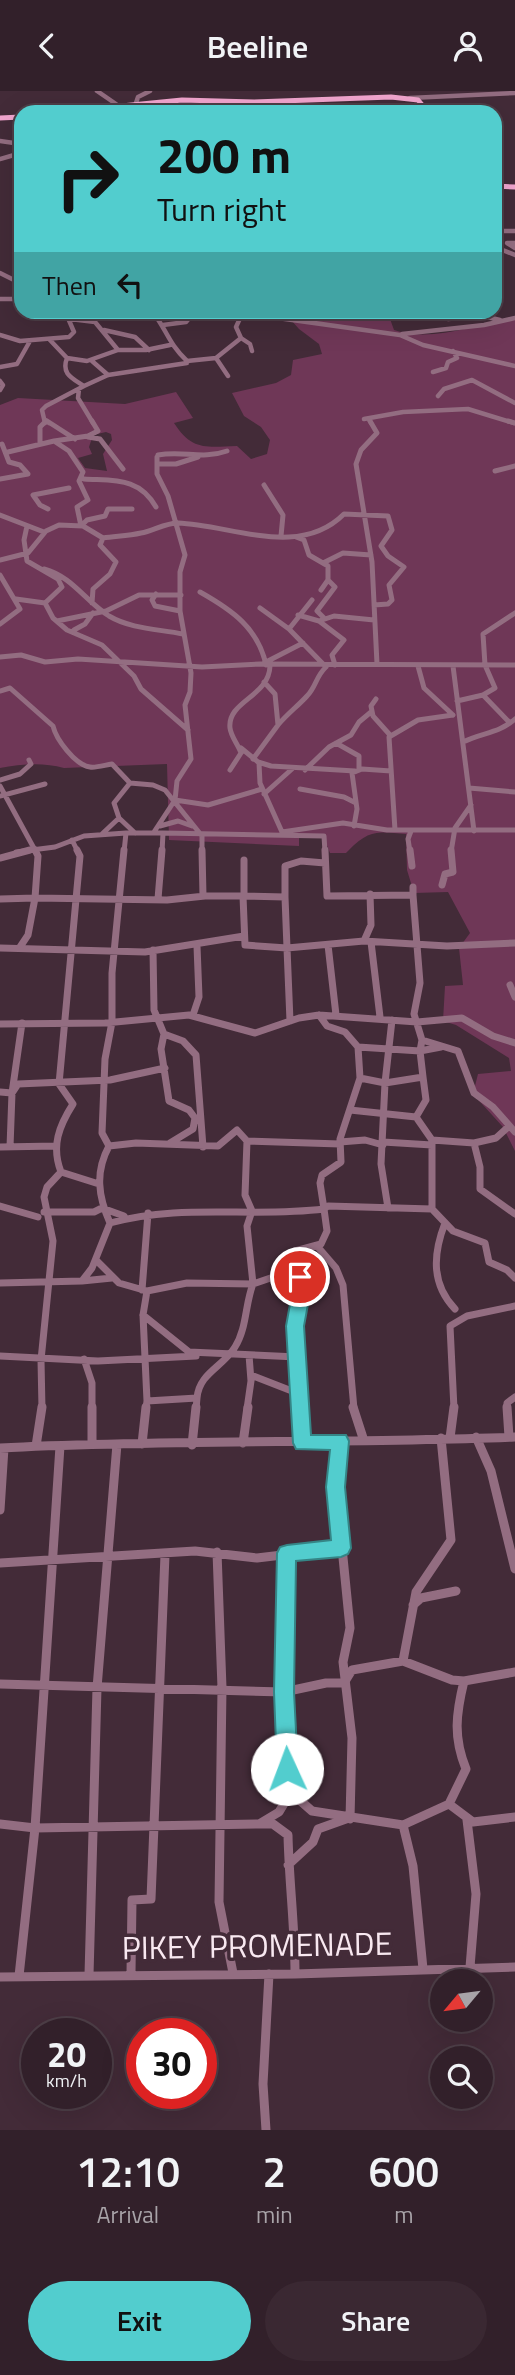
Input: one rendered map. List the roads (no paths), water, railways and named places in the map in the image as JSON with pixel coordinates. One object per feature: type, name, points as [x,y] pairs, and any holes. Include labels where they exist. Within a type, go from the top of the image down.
[{"type":"main road","points":[[110,105],[410,98],[424,105]]},
{"type":"street","points":[[97,91],[116,104]]},
{"type":"street","points":[[136,103],[138,97],[150,91]]},
{"type":"street","points":[[410,98],[515,93]]},
{"type":"street","points":[[515,243],[508,243],[515,248]]},
{"type":"street","points":[[0,266],[2,273]]},
{"type":"street","points":[[293,319],[408,336],[447,327],[484,325],[515,318]]},
{"type":"street","points":[[2,335],[50,339],[73,335],[70,319]]},
{"type":"street","points":[[93,319],[101,324],[118,349]]},
{"type":"street","points":[[159,319],[170,345],[187,361],[216,358],[241,338]]},
{"type":"street","points":[[163,325],[186,322],[188,319]]},
{"type":"street","points":[[240,319],[236,327],[241,338],[250,344],[252,351]]},
{"type":"street","points":[[447,327],[448,320],[457,319]]},
{"type":"street","points":[[496,319],[501,320]]},
{"type":"street","points":[[104,330],[135,337],[149,350]]},
{"type":"street","points":[[2,335],[30,341],[40,339]]},
{"type":"street","points":[[408,336],[423,345],[515,366]]},
{"type":"street","points":[[50,339],[67,358],[75,362],[92,361],[118,349],[149,350],[170,345]]},
{"type":"street","points":[[0,367],[17,364],[30,341]]},
{"type":"street","points":[[433,372],[446,368],[448,362],[457,358],[453,351]]},
{"type":"street","points":[[67,358],[64,366],[66,373],[82,387]]},
{"type":"street","points":[[216,358],[228,376]]},
{"type":"street","points":[[92,361],[108,375]]},
{"type":"street","points":[[75,439],[45,420],[41,410],[47,403],[108,375],[187,363]]},
{"type":"street","points":[[0,380],[0,390]]},
{"type":"street","points":[[438,396],[444,389],[472,380],[515,403]]},
{"type":"street","points":[[8,452],[40,443],[88,436],[99,431],[78,398],[82,387]]},
{"type":"street","points":[[377,664],[371,555],[361,488],[355,476],[359,454],[377,432],[367,419],[403,412],[468,409],[515,423]]},
{"type":"street","points":[[40,443],[40,431],[45,420]]},
{"type":"street","points":[[88,436],[100,439],[123,469]]},
{"type":"street","points":[[54,441],[69,451],[83,472],[92,477]]},
{"type":"street","points":[[0,479],[28,474],[20,465],[9,461],[2,444]]},
{"type":"street","points":[[158,459],[172,452],[214,457],[227,451]]},
{"type":"street","points":[[158,459],[176,464],[201,456]]},
{"type":"street","points":[[158,459],[157,474],[168,496],[185,555],[180,572],[180,611],[189,665],[190,692],[185,705],[191,759],[179,775],[174,800],[162,815],[158,898]]},
{"type":"street","points":[[495,471],[515,466]]},
{"type":"street","points":[[111,470],[115,478]]},
{"type":"street","points":[[81,526],[77,507],[88,500],[79,481],[83,472]]},
{"type":"street","points":[[84,479],[115,478],[143,488],[156,507]]},
{"type":"street","points":[[264,485],[275,493],[284,519],[285,528],[281,536]]},
{"type":"street","points":[[48,509],[40,505],[33,495],[46,490],[83,492]]},
{"type":"street","points":[[81,526],[87,520],[104,516],[108,509],[132,509]]},
{"type":"street","points":[[296,537],[331,527],[344,514],[387,516],[392,530],[381,546],[388,556],[404,567],[389,585],[392,600],[388,604],[374,605]]},
{"type":"street","points":[[0,515],[44,533]]},
{"type":"street","points":[[103,538],[143,533],[174,523],[233,529],[262,538],[296,537],[304,540],[309,555],[328,566],[328,580],[321,590]]},
{"type":"street","points":[[27,557],[44,533],[60,524],[95,530],[103,538]]},
{"type":"street","points":[[27,526],[27,557],[38,569],[58,579],[62,587],[45,603]]},
{"type":"street","points":[[74,630],[85,624],[92,614],[93,589],[109,577],[116,566],[116,562],[100,545],[103,538]]},
{"type":"street","points":[[325,562],[342,553],[371,555]]},
{"type":"street","points":[[0,560],[27,557]]},
{"type":"street","points":[[38,569],[57,571],[70,578],[94,605],[119,621],[183,634]]},
{"type":"street","points":[[0,575],[2,583],[16,599],[19,611],[0,624]]},
{"type":"street","points":[[328,580],[335,587],[317,611],[321,619],[344,640],[332,655],[335,665]]},
{"type":"street","points":[[200,592],[227,607],[254,629],[264,648],[266,680],[257,695],[237,707],[230,722],[231,736],[241,748],[256,761],[292,769],[391,771]]},
{"type":"street","points":[[156,594],[152,600],[155,606],[180,611]]},
{"type":"street","points":[[57,621],[106,611],[139,595],[181,595]]},
{"type":"street","points":[[16,599],[45,603],[67,630],[74,630],[102,645],[134,676],[141,689],[188,730]]},
{"type":"street","points":[[289,629],[298,615],[311,605],[312,600]]},
{"type":"street","points":[[260,608],[289,629],[326,667]]},
{"type":"street","points":[[445,709],[457,701],[483,695],[495,688],[485,665],[483,634],[515,613]]},
{"type":"street","points":[[298,615],[321,619],[334,616],[374,620]]},
{"type":"street","points":[[267,664],[303,643]]},
{"type":"street","points":[[0,649],[4,656],[28,656],[45,662],[117,662],[149,666],[515,665]]},
{"type":"street","points":[[283,655],[289,666]]},
{"type":"street","points":[[397,665],[417,677],[424,690],[445,709],[460,718]]},
{"type":"street","points":[[266,680],[289,666]]},
{"type":"street","points":[[417,677],[418,666]]},
{"type":"street","points":[[453,666],[474,831]]},
{"type":"street","points":[[282,832],[263,791],[256,761],[278,725],[293,707],[309,695],[316,675],[326,667]]},
{"type":"street","points":[[266,680],[275,694],[278,725]]},
{"type":"street","points":[[0,691],[10,688],[31,704],[80,763],[90,767],[112,764],[130,783],[159,786],[174,800],[202,836],[203,896]]},
{"type":"street","points":[[463,742],[482,733],[500,732],[512,721],[483,695]]},
{"type":"street","points":[[376,699],[371,706],[372,712],[390,735],[396,830]]},
{"type":"street","points":[[305,770],[336,743],[352,735],[359,722],[372,712]]},
{"type":"street","points":[[390,735],[403,724],[429,716],[453,715]]},
{"type":"street","points":[[336,743],[359,756],[357,770],[351,777],[356,803],[354,826]]},
{"type":"street","points":[[230,770],[239,758],[241,748]]},
{"type":"street","points":[[0,781],[27,771],[31,766],[30,760]]},
{"type":"street","points":[[174,800],[187,806],[209,804],[263,791],[292,769]]},
{"type":"street","points":[[130,783],[114,803],[119,818],[135,833]]},
{"type":"street","points":[[3,795],[45,784]]},
{"type":"street","points":[[0,786],[39,860],[28,935],[20,947]]},
{"type":"street","points":[[469,788],[514,789]]},
{"type":"street","points":[[300,789],[344,797],[356,803]]},
{"type":"street","points":[[442,885],[445,874],[453,872],[453,824],[471,805]]},
{"type":"street","points":[[102,834],[119,818]]},
{"type":"street","points":[[0,862],[72,840],[102,834],[154,832],[178,821],[193,827]]},
{"type":"street","points":[[162,829],[202,836],[282,832],[343,824],[411,831],[515,831]]},
{"type":"street","points":[[411,831],[408,839],[412,866]]},
{"type":"street","points":[[282,832],[324,836],[327,896],[413,891],[420,983],[414,1014],[422,1040],[420,1051],[426,1100],[420,1115],[416,1117],[351,1110]]},
{"type":"street","points":[[109,1146],[102,1133],[106,1039],[113,1022],[113,963],[126,833]]},
{"type":"street","points":[[72,840],[80,856],[74,898],[59,1084],[73,1104],[61,1119],[56,1146],[57,1164],[61,1172],[99,1184]]},
{"type":"street","points":[[244,860],[245,946],[287,948],[368,941],[415,944],[515,943]]},
{"type":"street","points":[[290,1021],[285,866],[301,862],[325,863]]},
{"type":"street","points":[[370,894],[371,925],[368,941],[380,1017]]},
{"type":"street","points":[[0,899],[285,897]]},
{"type":"street","points":[[0,948],[115,949],[132,952],[197,946],[244,936]]},
{"type":"street","points":[[193,1015],[199,997],[197,946]]},
{"type":"street","points":[[328,946],[338,1015],[345,1032],[359,1047],[420,1051],[442,1047]]},
{"type":"street","points":[[153,950],[156,1019],[164,1034],[161,1049],[169,1101],[189,1110],[195,1118],[193,1129],[170,1143]]},
{"type":"street","points":[[113,963],[132,952]]},
{"type":"street","points":[[510,985],[515,997]]},
{"type":"street","points":[[0,1024],[113,1022],[193,1015],[239,1031],[255,1033],[319,1015],[380,1017],[416,1022],[462,1018],[515,1043]]},
{"type":"street","points":[[319,1015],[331,1029],[345,1032]]},
{"type":"street","points":[[388,1208],[386,1183],[381,1167],[387,1050],[392,1020]]},
{"type":"street","points":[[10,1147],[12,1093],[22,1023]]},
{"type":"street","points":[[164,1034],[183,1041],[196,1055],[203,1146]]},
{"type":"street","points":[[504,1039],[515,1037]]},
{"type":"street","points":[[422,1040],[458,1051],[474,1094],[497,1110],[515,1132]]},
{"type":"street","points":[[302,1443],[297,1393],[296,1314],[302,1282],[294,1271],[295,1251],[317,1246],[323,1242],[327,1231],[320,1183],[322,1175],[341,1162],[340,1143],[360,1078],[359,1047]]},
{"type":"street","points":[[12,1093],[18,1084],[105,1082],[165,1068]]},
{"type":"street","points":[[360,1078],[385,1083],[423,1077]]},
{"type":"street","points":[[0,1093],[12,1093]]},
{"type":"street","points":[[416,1117],[432,1142],[432,1209],[453,1231],[481,1240],[487,1249],[489,1262],[514,1273]]},
{"type":"street","points":[[247,1142],[281,1140],[340,1143],[359,1140],[383,1143],[474,1143],[496,1138],[508,1126]]},
{"type":"street","points":[[109,1146],[170,1143],[218,1146],[237,1131],[247,1142],[245,1195],[252,1211],[247,1226],[253,1284],[246,1297],[245,1325],[232,1352],[199,1384],[192,1444]]},
{"type":"street","points":[[474,1143],[480,1167],[480,1189],[515,1214]]},
{"type":"street","points":[[0,1147],[56,1146]]},
{"type":"street","points":[[109,1146],[101,1162],[98,1195],[110,1223]]},
{"type":"street","points":[[36,1446],[41,1413],[41,1360],[53,1235],[41,1215],[45,1192],[61,1172]]},
{"type":"street","points":[[82,1281],[97,1261],[99,1242],[110,1223],[128,1217],[193,1209],[296,1213],[338,1205],[432,1209]]},
{"type":"street","points":[[0,1206],[41,1215],[94,1212],[102,1207]]},
{"type":"street","points":[[102,1207],[117,1216],[128,1217]]},
{"type":"street","points":[[142,1444],[147,1401],[148,1360],[143,1315],[148,1213]]},
{"type":"street","points":[[445,1223],[436,1245],[437,1286],[443,1298],[456,1309]]},
{"type":"street","points":[[317,1246],[335,1268],[343,1285],[351,1400],[364,1441]]},
{"type":"street","points":[[97,1261],[112,1278]]},
{"type":"street","points":[[0,1293],[0,1283],[48,1284],[112,1278],[145,1290],[187,1283],[253,1284],[294,1271]]},
{"type":"street","points":[[402,1661],[416,1592],[451,1540],[446,1438],[454,1423],[455,1377],[450,1327],[467,1316],[515,1306]]},
{"type":"street","points":[[143,1315],[178,1346],[204,1355]]},
{"type":"street","points":[[0,1356],[41,1360],[148,1360],[232,1352],[249,1356],[297,1357]]},
{"type":"street","points":[[243,1443],[251,1375],[249,1356]]},
{"type":"street","points":[[84,1359],[92,1383],[92,1443]]},
{"type":"street","points":[[251,1375],[297,1393]]},
{"type":"street","points":[[147,1401],[197,1398]]},
{"type":"street","points":[[0,1510],[2,1448],[92,1443],[302,1443],[512,1437],[507,1403],[515,1398]]},
{"type":"street","points":[[476,1437],[491,1471],[515,1569]]},
{"type":"street","points":[[340,1441],[336,1487],[350,1628],[344,1651],[344,1683],[352,1738],[350,1819]]},
{"type":"street","points":[[89,1975],[97,1688],[117,1444]]},
{"type":"street","points":[[19,1976],[36,1828],[60,1445]]},
{"type":"street","points":[[0,1563],[52,1558],[217,1552],[257,1558],[341,1548]]},
{"type":"street","points":[[217,1552],[222,1688],[219,1902],[233,1973]]},
{"type":"street","points":[[259,1824],[279,1812],[288,1797],[284,1692],[287,1553]]},
{"type":"street","points":[[131,1973],[132,1900],[151,1899],[165,1555]]},
{"type":"street","points":[[412,1606],[421,1598],[456,1591]]},
{"type":"street","points":[[344,1683],[352,1670],[402,1661],[452,1680],[464,1681],[515,1672]]},
{"type":"street","points":[[287,1789],[312,1811],[350,1819],[403,1825],[449,1804],[466,1769],[454,1742],[453,1733],[464,1681]]},
{"type":"street","points":[[0,1684],[97,1688],[222,1688],[284,1692],[326,1683],[344,1683]]},
{"type":"street","points":[[449,1804],[467,1821],[475,1856],[477,1929],[470,1968]]},
{"type":"street","points":[[467,1821],[515,1818]]},
{"type":"street","points":[[288,1865],[313,1842],[318,1829],[335,1821],[350,1819]]},
{"type":"street","points":[[0,1824],[36,1828],[94,1824],[273,1824],[286,1831],[289,1896],[295,1924],[295,1974]]},
{"type":"street","points":[[403,1825],[414,1866],[423,1969]]},
{"type":"street","name":"PIKEY PROMENADE","points":[[0,1977],[131,1973],[295,1974],[515,1967]]},
{"type":"street","points":[[266,2130],[263,2084],[269,1974]]}]
